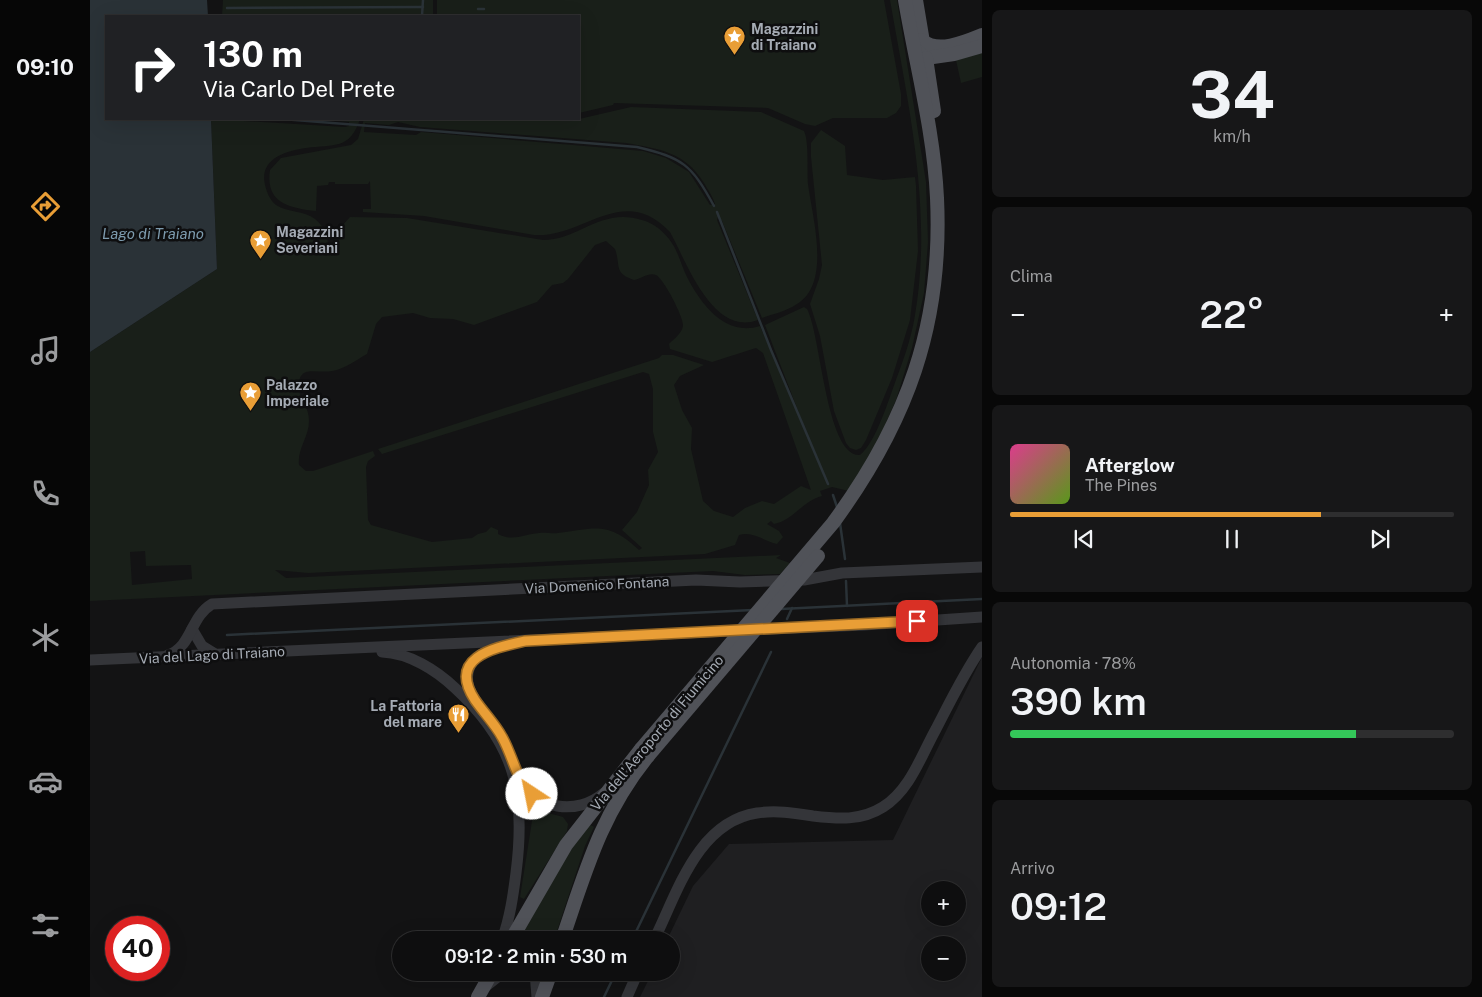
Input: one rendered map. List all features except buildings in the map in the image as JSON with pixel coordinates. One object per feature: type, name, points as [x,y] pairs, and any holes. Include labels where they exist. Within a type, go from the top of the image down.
[{"type":"main road","name":"Via dell'Aeroporto di Fiumicino","points":[[518,931],[566,845],[612,784],[645,752],[840,529],[890,455],[909,415],[932,348],[941,310],[946,205],[943,165],[926,58],[917,38],[905,0]]},
{"type":"main road","name":"Via dell'Aeroporto di Fiumicino","points":[[565,931],[606,818],[645,752],[833,523],[860,486],[897,420],[913,379],[932,306],[936,274],[937,197],[917,38],[916,0]]},
{"type":"main road","points":[[926,58],[952,49],[982,35]]},
{"type":"main road","points":[[917,38],[933,47],[952,49],[982,46]]},
{"type":"main road","points":[[478,996],[486,981]]},
{"type":"main road","points":[[542,997],[548,981]]},
{"type":"street","name":"Via Domenico Fontana","points":[[192,629],[198,616],[212,604],[696,580],[740,582],[804,580],[842,573],[982,567]]},
{"type":"street","points":[[351,649],[982,617]]},
{"type":"street","points":[[164,657],[181,648],[192,629],[202,646],[217,654]]},
{"type":"street","points":[[444,679],[457,678],[484,652],[525,641]]},
{"type":"street","points":[[659,931],[700,851],[715,833],[734,820],[755,813],[771,812],[839,818],[854,817],[876,811],[894,798],[912,774],[982,647]]},
{"type":"street","points":[[351,649],[400,655],[419,663],[444,679],[470,702],[496,735],[507,758],[518,795],[521,827],[511,909],[505,931]]},
{"type":"street","name":"Via del Lago di Traiano","points":[[90,660],[351,649]]},
{"type":"street","points":[[468,668],[468,682],[474,698],[500,732],[520,777],[532,794],[548,804],[560,807],[586,804],[598,797],[612,784]]},
{"type":"street","points":[[516,931],[516,908],[527,828],[527,809],[520,777]]},
{"type":"street","points":[[478,996],[491,981]]},
{"type":"street","points":[[536,981],[537,997]]},
{"type":"street","points":[[627,997],[634,981]]},
{"type":"shaded area","points":[[223,0],[433,0],[433,15],[222,15]]},
{"type":"shaded area","points":[[437,0],[884,0],[901,94],[901,106],[896,113],[887,118],[833,118],[815,126],[805,124],[768,108],[614,103],[613,105],[580,113],[580,15],[437,15]]},
{"type":"shaded area","points":[[890,0],[897,0],[926,182],[928,242],[924,293],[912,348],[896,400],[882,432],[849,491],[832,487],[820,491],[822,496],[809,502],[787,519],[774,524],[771,521],[767,524],[779,531],[783,537],[777,544],[754,535],[744,534],[739,535],[735,545],[705,554],[308,573],[275,570],[286,578],[781,555],[776,558],[790,563],[780,574],[745,575],[713,571],[90,601],[90,352],[217,269],[211,120],[345,127],[349,126],[349,122],[330,120],[360,120],[356,129],[346,141],[340,144],[298,149],[282,154],[270,163],[264,176],[268,194],[276,205],[306,214],[319,222],[326,234],[328,253],[332,256],[334,235],[350,217],[407,218],[543,240],[556,239],[614,218],[627,217],[650,223],[660,230],[672,243],[687,277],[699,298],[716,316],[736,327],[760,326],[812,447],[765,325],[804,307],[807,309],[812,323],[832,416],[839,437],[849,450],[860,455],[870,443],[879,425],[905,353],[915,315],[920,275],[921,236],[920,196],[911,117]],"holes":[[[606,241],[615,249],[619,268],[623,274],[634,280],[648,275],[656,275],[677,307],[683,326],[669,344],[670,349],[712,362],[756,348],[763,353],[811,490],[801,486],[774,504],[762,501],[745,508],[733,517],[714,511],[703,501],[691,449],[692,428],[682,410],[674,385],[680,376],[704,365],[673,355],[662,355],[659,358],[378,449],[382,454],[643,372],[649,374],[653,389],[653,432],[658,452],[648,470],[649,485],[637,512],[622,530],[642,548],[639,550],[619,534],[601,529],[582,529],[509,537],[498,534],[498,530],[491,527],[486,532],[472,538],[432,542],[371,525],[368,520],[366,467],[368,461],[375,456],[373,451],[313,471],[306,471],[299,465],[309,421],[308,411],[299,389],[301,376],[309,371],[326,372],[337,370],[367,354],[376,324],[382,317],[413,313],[430,318],[453,319],[474,325],[537,302],[552,285],[563,283],[568,279],[595,245]],[[145,551],[146,566],[191,565],[192,579],[132,585],[130,552]]]},
{"type":"shaded area","points":[[982,50],[982,77],[961,83],[956,60]]},
{"type":"shaded area","points":[[631,107],[761,112],[804,131],[806,136],[808,184],[816,230],[817,248],[817,265],[814,281],[808,294],[797,304],[762,318],[722,221],[718,217],[717,220],[758,320],[742,322],[728,318],[715,308],[693,278],[670,232],[653,218],[636,212],[619,212],[552,234],[534,235],[424,216],[363,212],[363,209],[371,209],[370,181],[368,184],[335,184],[335,182],[329,182],[328,185],[317,186],[316,211],[288,205],[275,197],[269,181],[270,170],[281,158],[351,145],[358,139],[364,120],[580,120]],"holes":[[[398,122],[420,127],[626,143],[661,150],[680,158],[697,173],[715,204],[710,205],[689,172],[666,158],[643,151],[421,132],[416,135],[364,132],[365,123],[389,125]]]},
{"type":"shaded area","points":[[821,130],[845,146],[847,175],[883,180],[915,177],[916,186],[918,251],[910,320],[892,378],[866,440],[861,448],[856,450],[850,448],[846,443],[834,411],[820,336],[810,304],[822,265],[811,157],[811,143]]},
{"type":"shaded area","points":[[982,657],[982,997],[640,997],[648,981],[680,981],[680,931],[671,931],[693,886],[729,844],[893,840]]},
{"type":"shaded area","points":[[541,811],[563,817],[568,824],[567,831],[524,899],[520,897],[532,821],[535,815]]},
{"type":"shaded area","points":[[587,823],[594,827],[585,846],[557,931],[524,931],[525,926]]},
{"type":"water","name":"Lago di Traiano","points":[[90,0],[207,0],[208,15],[105,15],[105,120],[211,120],[217,269],[90,352]]},
{"type":"waterway","points":[[422,15],[423,0]]},
{"type":"waterway","points":[[227,8],[423,7]]},
{"type":"waterway","points":[[478,9],[484,9]]},
{"type":"waterway","points":[[295,120],[637,147],[676,159],[684,165],[699,181],[714,206]]},
{"type":"waterway","points":[[717,212],[771,350],[828,484]]},
{"type":"waterway","points":[[833,495],[837,507]]},
{"type":"waterway","points":[[840,523],[845,559]]},
{"type":"waterway","points":[[846,581],[847,606]]},
{"type":"waterway","points":[[781,609],[982,599]]},
{"type":"waterway","points":[[787,619],[792,608]]},
{"type":"waterway","points":[[227,635],[753,610]]},
{"type":"waterway","points":[[636,931],[771,652]]},
{"type":"waterway","points":[[604,997],[612,981]]},
{"type":"place","name":"Magazzini di Traiano","points":[[735,56]]},
{"type":"place","name":"Magazzini Severiani","points":[[260,259]]},
{"type":"place","name":"Palazzo Imperiale","points":[[250,412]]},
{"type":"place","name":"La Fattoria del mare","points":[[458,733]]},
{"type":"route","points":[[532,794],[522,782],[500,732],[477,703],[470,690],[466,675],[468,668],[484,652],[525,641],[917,621]]}]
